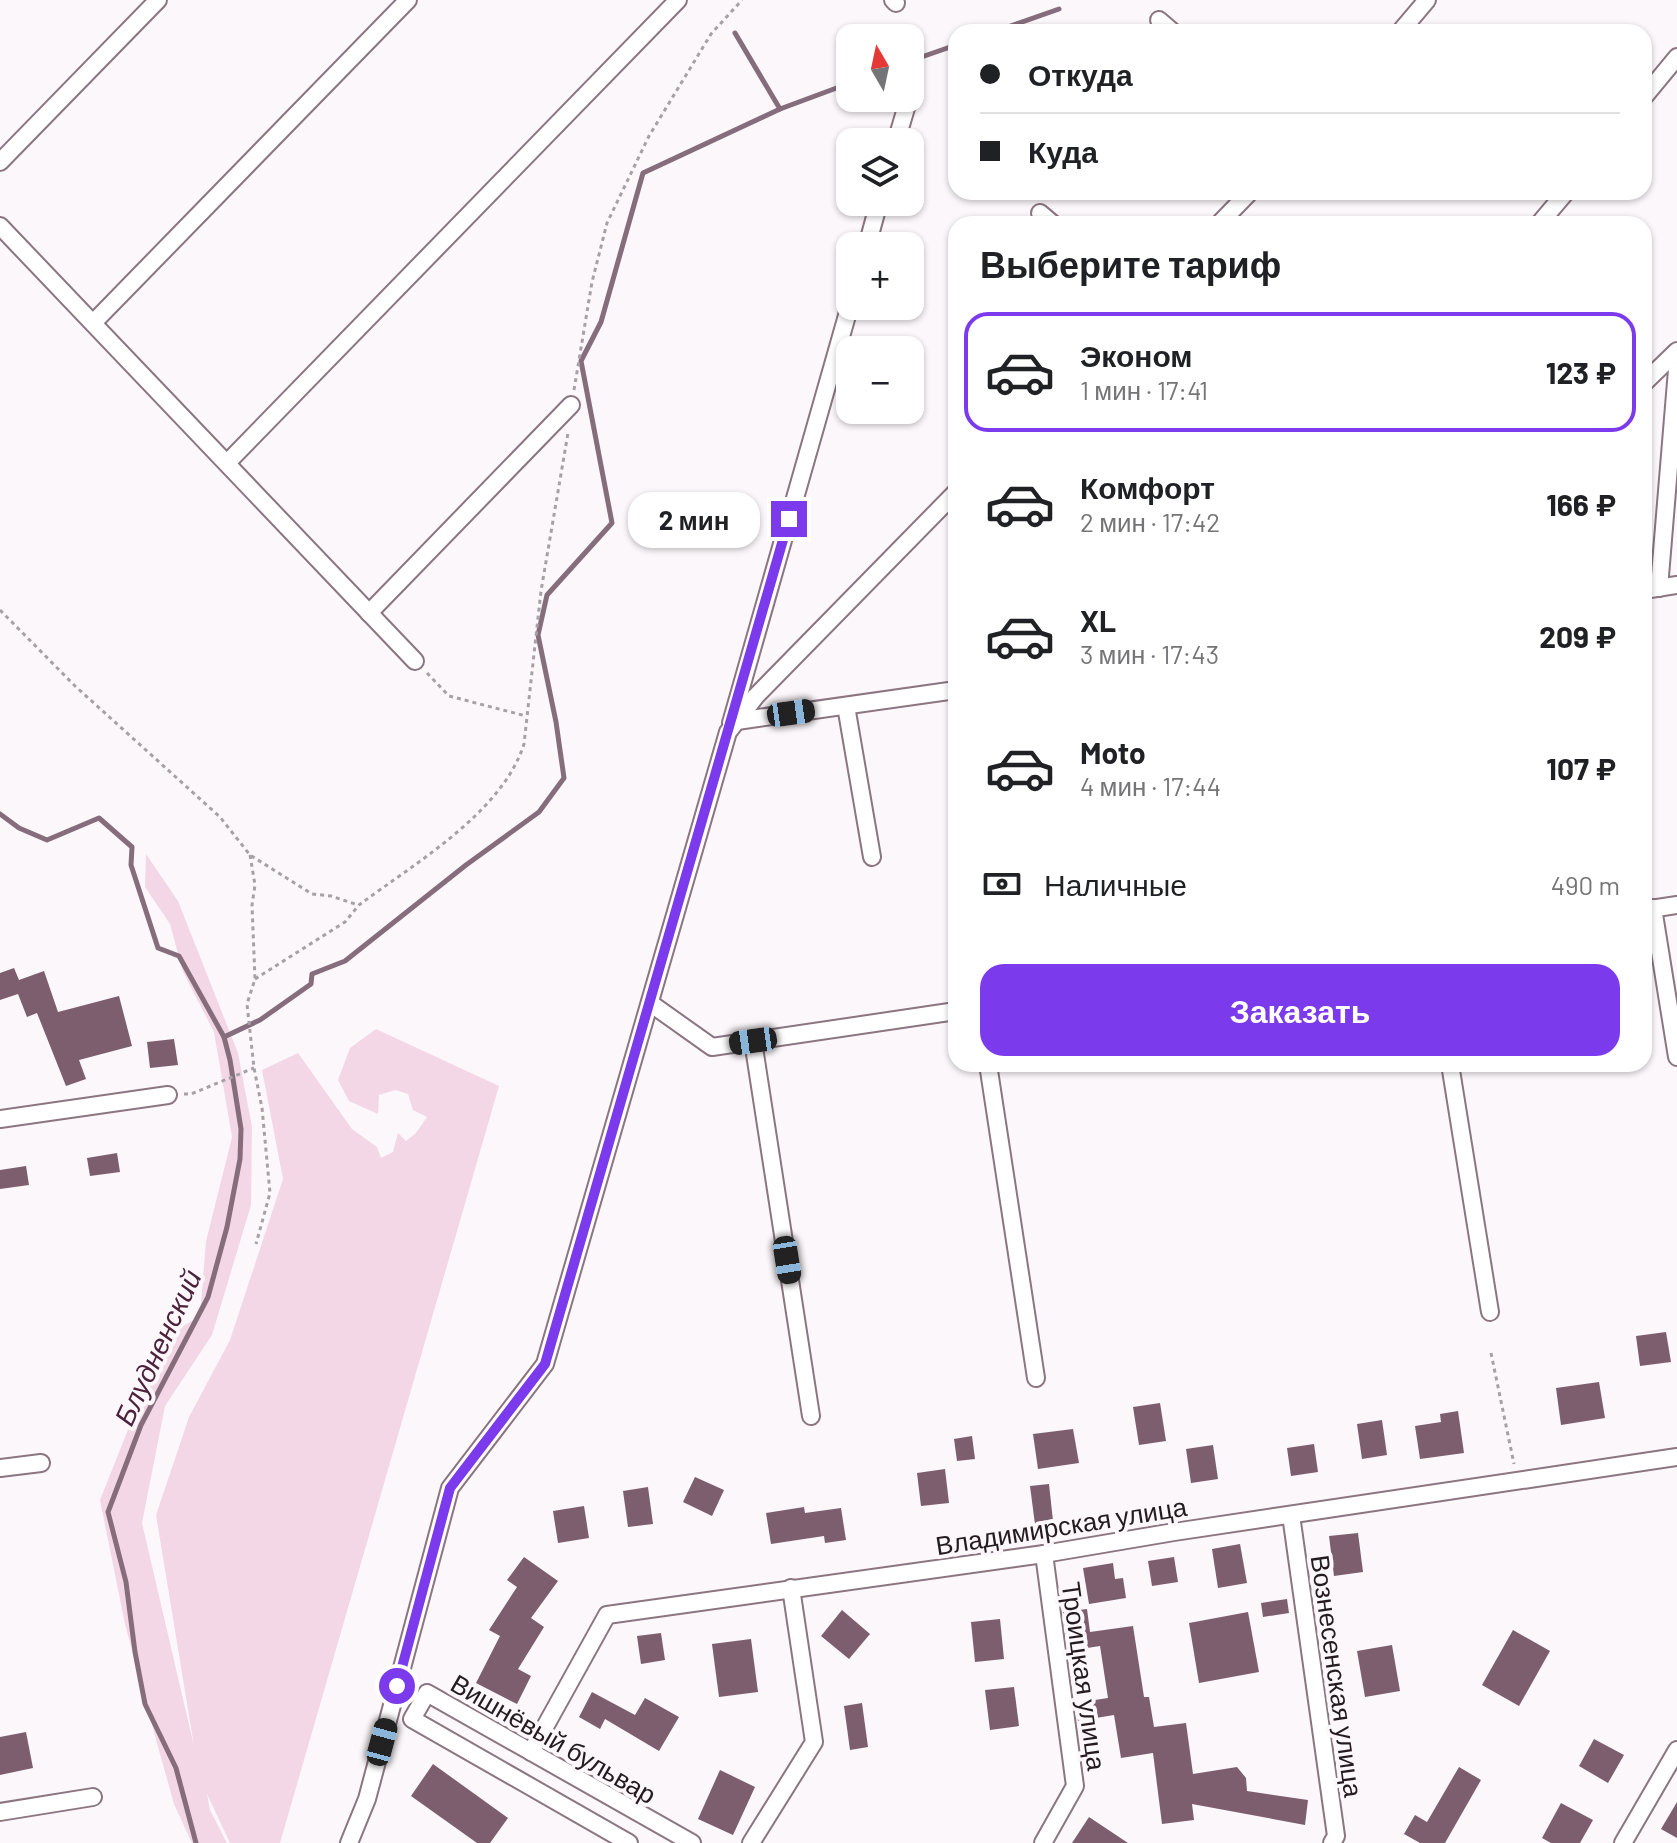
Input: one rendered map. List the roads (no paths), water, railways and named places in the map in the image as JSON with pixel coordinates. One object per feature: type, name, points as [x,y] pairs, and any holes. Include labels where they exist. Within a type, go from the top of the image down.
[{"type":"street","points":[[0,162],[158,0]]},
{"type":"street","points":[[93,323],[408,0]]},
{"type":"street","points":[[227,463],[678,0]]},
{"type":"street","points":[[1407,24],[1427,0]]},
{"type":"street","points":[[1159,20],[1164,24]]},
{"type":"street","points":[[1652,87],[1677,57]]},
{"type":"street","points":[[1227,216],[1242,200]]},
{"type":"street","points":[[1546,216],[1559,200]]},
{"type":"street","points":[[0,226],[415,661]]},
{"type":"street","points":[[349,1843],[367,1799],[450,1488],[545,1364],[733,727],[846,320]]},
{"type":"street","points":[[1652,375],[1677,351]]},
{"type":"street","points":[[1677,370],[1652,589],[1677,585]]},
{"type":"street","points":[[369,613],[571,405]]},
{"type":"street","points":[[733,727],[756,696],[948,500]]},
{"type":"street","points":[[733,727],[948,691]]},
{"type":"street","points":[[846,706],[872,857]]},
{"type":"street","points":[[1652,908],[1677,905]]},
{"type":"street","points":[[1652,929],[1677,1057]]},
{"type":"street","points":[[650,1003],[712,1047],[948,1012]]},
{"type":"street","points":[[753,1041],[811,1416]]},
{"type":"street","points":[[989,1072],[1036,1378]]},
{"type":"street","points":[[1451,1072],[1490,1312]]},
{"type":"street","points":[[0,1119],[168,1095]]},
{"type":"street","name":"Владимирская улица","points":[[531,1752],[607,1615],[1044,1554],[1517,1479],[1677,1457]]},
{"type":"street","points":[[0,1468],[41,1463]]},
{"type":"street","name":"Вознесенская улица","points":[[1291,1515],[1336,1836],[1332,1843]]},
{"type":"street","name":"Троицкая улица","points":[[1043,1843],[1075,1786],[1044,1554]]},
{"type":"street","points":[[751,1843],[814,1742],[791,1588]]},
{"type":"street","name":"Вишнёвый бульвар","points":[[629,1843],[412,1719],[427,1693],[692,1843]]},
{"type":"street","points":[[1623,1843],[1677,1750]]},
{"type":"street","points":[[0,1812],[93,1797]]},
{"type":"waterway","points":[[1017,24],[1059,9]]},
{"type":"waterway","points":[[224,1037],[260,1020],[311,984],[312,974],[345,961],[466,865],[539,812],[564,778],[538,635],[547,595],[612,523],[581,361],[601,322],[643,173],[780,109],[735,33]]},
{"type":"waterway","points":[[924,56],[948,48]]},
{"type":"waterway","points":[[780,109],[836,88]]},
{"type":"waterway","name":"Блудненский","points":[[0,814],[19,828],[47,840],[99,818],[132,847],[131,865],[158,948],[179,956],[224,1037],[230,1060],[241,1129],[240,1159],[227,1227],[208,1297],[141,1425],[108,1512],[126,1582],[145,1704],[176,1768],[196,1843]]}]
